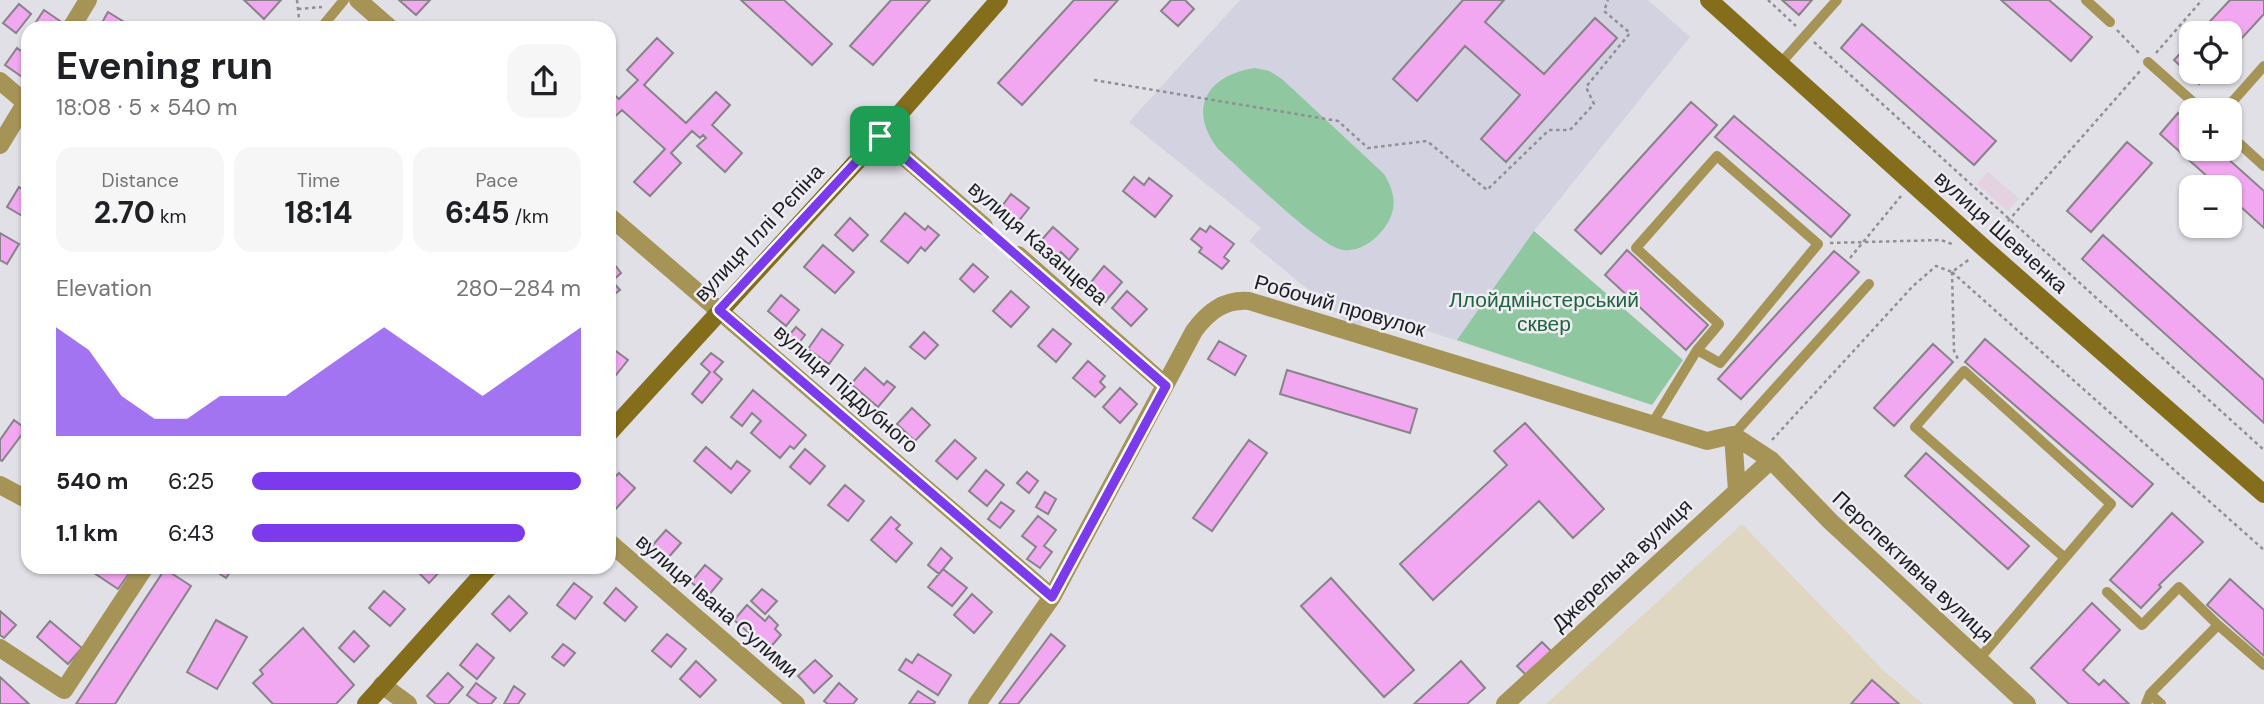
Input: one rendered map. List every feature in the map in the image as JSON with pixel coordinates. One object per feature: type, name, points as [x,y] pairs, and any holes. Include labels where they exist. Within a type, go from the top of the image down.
[{"type":"street","points":[[75,21],[88,0]]},
{"type":"street","points":[[358,0],[382,21]]},
{"type":"street","name":"вулиця Іллі Рєпіна","points":[[616,425],[880,136],[999,0]]},
{"type":"street","name":"вулиця Шевченка","points":[[1709,0],[2264,495]]},
{"type":"street","points":[[0,81],[21,105]]},
{"type":"street","points":[[0,145],[21,115]]},
{"type":"street","name":"вулиця Казанцева","points":[[880,136],[984,226]]},
{"type":"street","name":"вулиця Піддубного","points":[[616,222],[1052,597]]},
{"type":"street","name":"вулиця Казанцева","points":[[1018,255],[1166,386]]},
{"type":"street","name":"Робочий провулок","points":[[976,704],[1052,597],[1194,331],[1206,314],[1237,300],[1249,301],[1707,441],[1733,435]]},
{"type":"street","points":[[1733,435],[1765,456]]},
{"type":"street","points":[[1733,435],[1737,491]]},
{"type":"street","name":"Джерельна вулиця","points":[[1505,704],[1737,491],[1765,456]]},
{"type":"street","name":"Перспективна вулиця","points":[[1765,456],[1830,522],[2027,704]]},
{"type":"street","points":[[0,485],[21,496]]},
{"type":"street","name":"вулиця Івана Сулими","points":[[616,548],[796,704]]},
{"type":"street","points":[[0,648],[64,690],[140,574]]},
{"type":"street","points":[[366,704],[483,574]]},
{"type":"street","points":[[383,685],[408,704]]},
{"type":"lane","points":[[1780,64],[1836,0]]},
{"type":"lane","points":[[2086,0],[2110,22]]},
{"type":"lane","points":[[327,21],[341,3]]},
{"type":"lane","points":[[2148,61],[2189,98]]},
{"type":"lane","points":[[2236,98],[2264,66]]},
{"type":"lane","points":[[2242,146],[2264,166]]},
{"type":"lane","points":[[1652,424],[1697,350],[1719,324],[1636,248],[1717,156],[1818,244],[1720,363],[1697,350]]},
{"type":"lane","points":[[1733,435],[1868,284]]},
{"type":"lane","points":[[1979,659],[2110,504],[1964,371],[1915,427],[2064,558]]},
{"type":"lane","points":[[2107,592],[2142,625],[2179,587],[2264,665]]},
{"type":"lane","points":[[2146,704],[2150,694],[2218,625]]},
{"type":"lane","points":[[2150,694],[2161,704]]},
{"type":"path","points":[[297,0],[299,21]]},
{"type":"path","points":[[1094,80],[1338,121],[1368,148],[1427,141],[1487,190],[1549,130],[1570,130],[1594,104],[1586,87],[1630,33],[1604,11],[1608,0]]},
{"type":"path","points":[[1768,0],[1799,28]]},
{"type":"path","points":[[1952,272],[1984,248],[2202,0]]},
{"type":"path","points":[[298,9],[341,3]]},
{"type":"path","points":[[2110,22],[2148,61]]},
{"type":"path","points":[[1809,37],[2264,450]]},
{"type":"path","points":[[1850,258],[1912,183]]},
{"type":"path","points":[[1818,244],[1941,240],[1953,244]]},
{"type":"path","points":[[1765,456],[1913,286],[1936,266],[1952,272],[2264,550]]},
{"type":"path","points":[[1952,272],[1954,351],[1964,371]]},
{"type":"shaded area","points":[[1240,0],[1648,0],[1690,37],[1534,231],[1683,360],[1652,405],[1370,312],[1357,330],[1249,241],[1261,228],[1129,122]]},
{"type":"shaded area","points":[[1988,172],[2019,199],[2008,211],[1977,184]]},
{"type":"shaded area","points":[[1742,524],[1885,672],[1923,704],[1546,704]]},
{"type":"green space","points":[[1255,68],[1269,71],[1282,79],[1384,174],[1392,193],[1393,211],[1383,229],[1369,243],[1350,250],[1332,246],[1299,222],[1218,149],[1204,120],[1203,108],[1207,96],[1214,86],[1225,78]]},
{"type":"green space","name":"Ллойдмінстерський сквер","points":[[1534,231],[1683,360],[1652,405],[1457,340]]},
{"type":"building","points":[[244,0],[281,0],[264,19]]},
{"type":"building","points":[[399,0],[430,0],[416,15]]},
{"type":"building","points":[[741,0],[784,0],[832,44],[812,65]]},
{"type":"building","points":[[891,0],[930,0],[873,65],[850,46]]},
{"type":"building","points":[[1074,0],[1118,0],[1022,105],[998,83]]},
{"type":"building","points":[[1171,0],[1185,0],[1194,9],[1178,26],[1161,11]]},
{"type":"building","points":[[1463,0],[1504,0],[1485,22],[1544,74],[1595,18],[1617,38],[1506,162],[1481,139],[1520,95],[1465,46],[1417,101],[1393,79]]},
{"type":"building","points":[[1782,0],[1812,0],[1799,15]]},
{"type":"building","points":[[2001,0],[2049,0],[2092,37],[2071,61]]},
{"type":"building","points":[[2230,0],[2264,0],[2264,14],[2242,38],[2242,21],[2210,21]]},
{"type":"building","points":[[19,4],[31,14],[25,21],[21,21],[21,27],[16,33],[3,23]]},
{"type":"building","points":[[44,10],[60,21],[37,21]]},
{"type":"building","points":[[108,12],[123,21],[103,21]]},
{"type":"building","points":[[1862,24],[1996,141],[1974,165],[1841,48]]},
{"type":"building","points":[[657,38],[673,53],[644,85],[686,123],[716,92],[730,105],[712,125],[742,153],[725,172],[697,146],[706,138],[703,135],[700,138],[692,131],[671,153],[681,163],[650,196],[634,182],[665,149],[622,110],[616,116],[616,96],[619,99],[638,80],[627,70]]},
{"type":"building","points":[[17,48],[21,51],[21,76],[5,65]]},
{"type":"building","points":[[1691,102],[1717,125],[1601,254],[1575,230]]},
{"type":"building","points":[[2178,113],[2179,151],[2160,134]]},
{"type":"building","points":[[1734,116],[1850,215],[1831,237],[1715,137]]},
{"type":"building","points":[[2127,142],[2152,163],[2091,232],[2067,211]]},
{"type":"building","points":[[2190,161],[2230,161],[2264,191],[2264,228],[2242,208],[2242,175],[2206,175]]},
{"type":"building","points":[[1134,177],[1144,185],[1149,178],[1172,196],[1155,217],[1123,191]]},
{"type":"building","points":[[19,187],[21,188],[21,215],[7,207]]},
{"type":"building","points":[[1011,194],[1029,208],[1015,226],[997,213]]},
{"type":"building","points":[[905,213],[925,230],[928,226],[939,235],[925,251],[921,247],[908,263],[881,241]]},
{"type":"building","points":[[850,218],[868,235],[853,251],[835,235]]},
{"type":"building","points":[[1210,226],[1234,244],[1224,257],[1229,261],[1222,269],[1199,252],[1202,248],[1191,239],[1200,228],[1206,232]]},
{"type":"building","points":[[1053,227],[1078,249],[1069,260],[1061,252],[1055,259],[1038,244]]},
{"type":"building","points":[[0,233],[19,244],[7,264],[0,260]]},
{"type":"building","points":[[2103,235],[2264,380],[2264,423],[2082,259]]},
{"type":"building","points":[[823,245],[854,272],[835,293],[804,267]]},
{"type":"building","points":[[1627,250],[1708,325],[1686,350],[1605,275]]},
{"type":"building","points":[[1834,251],[1859,272],[1741,399],[1718,379]]},
{"type":"building","points":[[973,264],[988,277],[974,292],[960,279]]},
{"type":"building","points":[[1104,266],[1122,282],[1105,302],[1087,287]]},
{"type":"building","points":[[1011,291],[1029,307],[1011,327],[993,311]]},
{"type":"building","points":[[1127,291],[1147,309],[1131,326],[1112,308]]},
{"type":"building","points":[[781,295],[799,310],[786,326],[768,311]]},
{"type":"building","points":[[796,327],[805,335],[795,348],[785,340]]},
{"type":"building","points":[[822,329],[843,345],[829,364],[808,349]]},
{"type":"building","points":[[1053,329],[1071,344],[1056,362],[1038,346]]},
{"type":"building","points":[[924,332],[938,345],[925,359],[910,347]]},
{"type":"building","points":[[1985,339],[2153,484],[2132,507],[1965,362]]},
{"type":"building","points":[[1219,341],[1246,356],[1235,375],[1208,359]]},
{"type":"building","points":[[1933,344],[1953,362],[1894,426],[1874,408]]},
{"type":"building","points":[[616,351],[628,360],[616,375]]},
{"type":"building","points":[[711,353],[723,362],[714,372],[722,379],[702,403],[692,394],[710,372],[701,364]]},
{"type":"building","points":[[1088,361],[1105,376],[1100,382],[1105,387],[1095,397],[1073,378]]},
{"type":"building","points":[[865,368],[884,385],[887,381],[895,387],[878,407],[851,384]]},
{"type":"building","points":[[1287,370],[1417,409],[1410,433],[1280,394]]},
{"type":"building","points":[[1120,388],[1137,404],[1120,423],[1103,407]]},
{"type":"building","points":[[753,390],[806,435],[794,449],[790,446],[780,458],[751,433],[761,421],[752,413],[742,426],[731,417]]},
{"type":"building","points":[[912,408],[930,425],[915,441],[897,424]]},
{"type":"building","points":[[14,420],[21,425],[21,436],[2,461],[0,440]]},
{"type":"building","points":[[1525,423],[1604,509],[1573,538],[1539,501],[1433,600],[1400,564],[1507,465],[1494,451]]},
{"type":"building","points":[[955,440],[976,458],[957,479],[936,461]]},
{"type":"building","points":[[1249,440],[1267,453],[1212,531],[1193,518]]},
{"type":"building","points":[[706,447],[731,469],[737,461],[750,471],[731,493],[694,461]]},
{"type":"building","points":[[805,449],[825,466],[810,484],[790,467]]},
{"type":"building","points":[[1926,453],[2029,546],[2008,569],[1905,476]]},
{"type":"building","points":[[986,470],[1004,485],[987,506],[969,491]]},
{"type":"building","points":[[1027,472],[1038,481],[1029,493],[1017,483]]},
{"type":"building","points":[[619,473],[635,488],[616,509],[616,476]]},
{"type":"building","points":[[845,485],[864,501],[848,521],[828,505]]},
{"type":"building","points":[[1045,492],[1056,499],[1048,514],[1036,507]]},
{"type":"building","points":[[1001,502],[1014,511],[1000,528],[988,519]]},
{"type":"building","points":[[2172,513],[2203,542],[2159,585],[2161,587],[2141,608],[2110,580]]},
{"type":"building","points":[[1038,516],[1056,530],[1044,546],[1052,552],[1040,568],[1027,559],[1036,547],[1022,536]]},
{"type":"building","points":[[891,517],[900,525],[896,529],[912,543],[896,562],[871,540]]},
{"type":"building","points":[[666,530],[681,543],[667,559],[652,546]]},
{"type":"building","points":[[941,548],[952,558],[939,574],[928,565]]},
{"type":"building","points":[[705,565],[722,579],[708,596],[691,582]]},
{"type":"building","points":[[943,569],[967,588],[952,606],[928,587]]},
{"type":"building","points":[[96,574],[129,574],[118,589]]},
{"type":"building","points":[[162,574],[173,574],[191,586],[115,704],[76,704]]},
{"type":"building","points":[[420,574],[437,574],[429,583]]},
{"type":"building","points":[[1331,578],[1414,670],[1384,697],[1301,606]]},
{"type":"building","points":[[2230,579],[2264,610],[2264,656],[2207,605]]},
{"type":"building","points":[[574,583],[592,597],[575,619],[557,605]]},
{"type":"building","points":[[616,588],[637,607],[625,621],[604,603]]},
{"type":"building","points":[[762,589],[777,601],[765,614],[751,601]]},
{"type":"building","points":[[384,591],[405,609],[390,626],[369,608]]},
{"type":"building","points":[[972,594],[992,612],[974,633],[954,615]]},
{"type":"building","points":[[509,596],[527,613],[510,631],[492,614]]},
{"type":"building","points":[[2092,603],[2120,630],[2083,670],[2099,685],[2104,680],[2129,704],[2069,704],[2031,668]]},
{"type":"building","points":[[747,605],[765,621],[769,616],[778,625],[775,629],[781,635],[768,650],[734,620]]},
{"type":"building","points":[[0,611],[16,625],[4,638],[0,635]]},
{"type":"building","points":[[216,620],[247,637],[217,689],[187,672]]},
{"type":"building","points":[[50,621],[82,648],[68,664],[37,637]]},
{"type":"building","points":[[303,628],[354,685],[336,704],[273,704],[253,683],[263,674],[260,670]]},
{"type":"building","points":[[354,631],[369,646],[354,662],[339,648]]},
{"type":"building","points":[[667,634],[686,649],[671,667],[652,651]]},
{"type":"building","points":[[1051,634],[1065,646],[1018,704],[999,704]]},
{"type":"building","points":[[1542,642],[1552,652],[1528,677],[1517,666]]},
{"type":"building","points":[[477,644],[494,658],[477,679],[460,665]]},
{"type":"building","points":[[563,644],[575,653],[564,666],[552,657]]},
{"type":"building","points":[[918,654],[951,675],[938,695],[899,670],[906,659],[912,663]]},
{"type":"building","points":[[815,660],[832,676],[814,693],[798,676]]},
{"type":"building","points":[[696,661],[716,680],[700,697],[680,679]]},
{"type":"building","points":[[1461,661],[1485,688],[1467,704],[1414,704]]},
{"type":"building","points":[[448,673],[463,687],[448,704],[436,704],[427,696]]},
{"type":"building","points":[[0,677],[29,704],[0,704]]},
{"type":"building","points":[[1872,680],[1899,704],[1851,704]]},
{"type":"building","points":[[476,683],[496,698],[491,704],[479,704],[467,695]]},
{"type":"building","points":[[839,683],[857,699],[853,704],[828,704],[824,701]]},
{"type":"building","points":[[514,686],[525,694],[518,704],[504,704]]},
{"type":"building","points":[[918,691],[935,702],[934,704],[909,704]]},
{"type":"route","points":[[880,136],[1166,386],[1052,597],[719,310],[880,136]]}]
